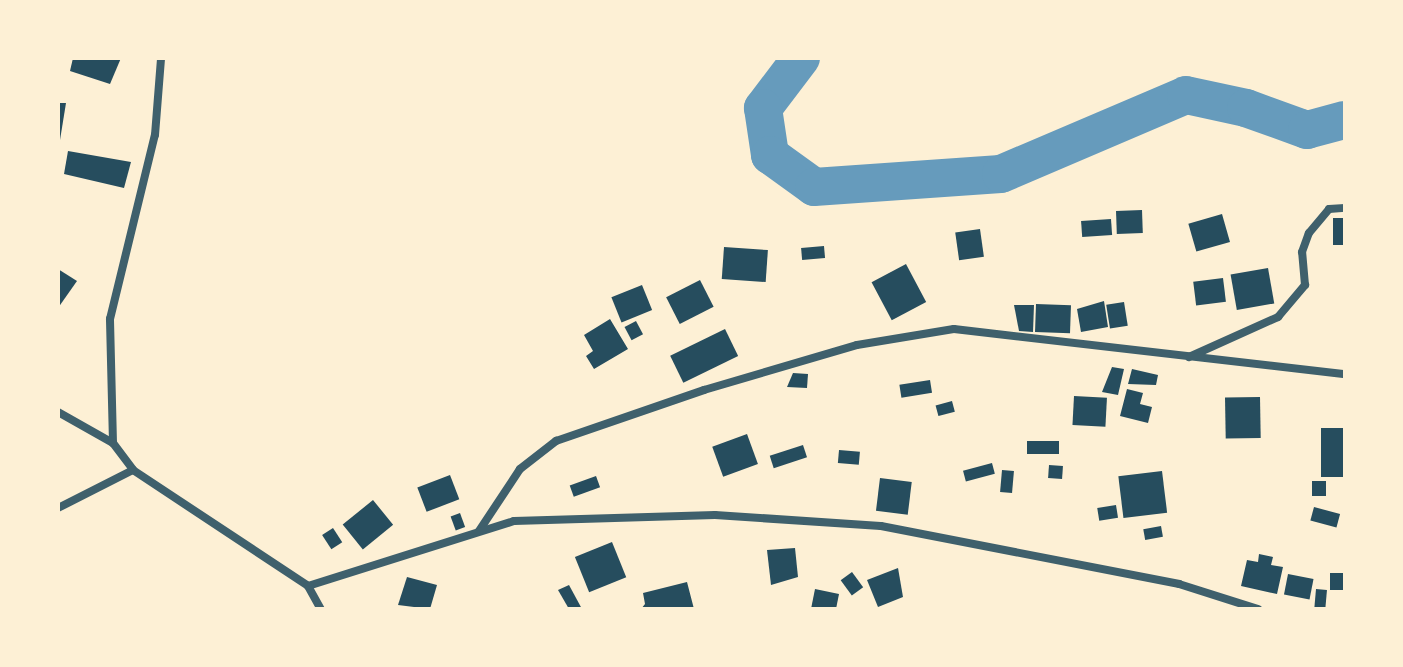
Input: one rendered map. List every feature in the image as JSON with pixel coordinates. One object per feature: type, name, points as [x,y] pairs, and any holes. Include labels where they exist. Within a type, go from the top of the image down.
[{"type":"street","points":[[113,443],[110,319],[155,135],[161,58]]},
{"type":"street","points":[[1189,357],[1278,317],[1305,285],[1302,252],[1309,233],[1329,209],[1345,208]]},
{"type":"street","points":[[478,532],[520,469],[556,441],[704,390],[857,345],[954,329],[1345,374]]},
{"type":"street","points":[[58,412],[113,443],[133,470],[308,586],[321,609]]},
{"type":"street","points":[[58,508],[133,470]]},
{"type":"street","points":[[308,586],[514,521],[715,515],[881,526],[1179,584],[1258,609]]},
{"type":"water","points":[[1299,108],[1329,116],[1345,109],[1345,135],[1294,140]]},
{"type":"building","points":[[73,58],[121,58],[110,84],[70,71]]},
{"type":"building","points":[[58,103],[66,103],[60,140],[58,140]]},
{"type":"building","points":[[68,151],[131,162],[124,188],[64,174]]},
{"type":"building","points":[[1142,210],[1143,233],[1117,234],[1116,211]]},
{"type":"building","points":[[1222,214],[1230,242],[1196,252],[1188,224]]},
{"type":"building","points":[[1333,218],[1345,218],[1345,245],[1333,245]]},
{"type":"building","points":[[1111,219],[1112,235],[1082,237],[1081,221]]},
{"type":"building","points":[[980,229],[984,257],[959,260],[955,232]]},
{"type":"building","points":[[824,246],[825,258],[802,260],[801,248]]},
{"type":"building","points":[[724,247],[768,250],[766,282],[722,279]]},
{"type":"building","points":[[906,264],[926,302],[892,320],[872,282]]},
{"type":"building","points":[[1268,268],[1274,303],[1237,310],[1231,275]]},
{"type":"building","points":[[58,269],[77,281],[58,308]]},
{"type":"building","points":[[1223,278],[1226,302],[1196,305],[1193,282]]},
{"type":"building","points":[[700,280],[714,307],[680,324],[666,297]]},
{"type":"building","points":[[642,285],[652,310],[622,322],[611,297]]},
{"type":"building","points":[[1104,301],[1108,327],[1081,332],[1077,309]]},
{"type":"building","points":[[1124,302],[1128,326],[1110,329],[1106,305]]},
{"type":"building","points":[[1036,304],[1071,305],[1070,333],[1035,332]]},
{"type":"building","points":[[1014,305],[1034,305],[1033,332],[1019,331]]},
{"type":"building","points":[[610,319],[628,349],[594,369],[586,356],[593,351],[584,335]]},
{"type":"building","points":[[636,321],[643,334],[632,340],[625,327]]},
{"type":"building","points":[[725,329],[738,356],[683,383],[670,356]]},
{"type":"building","points":[[1112,367],[1124,369],[1118,395],[1102,392]]},
{"type":"building","points":[[1132,369],[1158,375],[1156,385],[1128,384]]},
{"type":"building","points":[[793,373],[808,374],[807,388],[787,387]]},
{"type":"building","points":[[930,380],[932,393],[901,398],[899,385]]},
{"type":"building","points":[[1127,389],[1143,393],[1140,404],[1152,407],[1148,423],[1120,416]]},
{"type":"building","points":[[1074,396],[1107,398],[1105,427],[1072,425]]},
{"type":"building","points":[[1260,397],[1261,438],[1226,439],[1225,398]]},
{"type":"building","points":[[952,401],[955,412],[938,416],[936,405]]},
{"type":"building","points":[[1321,428],[1345,428],[1345,477],[1321,477]]},
{"type":"building","points":[[747,434],[758,464],[723,477],[712,447]]},
{"type":"building","points":[[1027,441],[1059,441],[1059,454],[1027,454]]},
{"type":"building","points":[[803,445],[807,457],[774,468],[770,456]]},
{"type":"building","points":[[839,450],[860,452],[859,465],[838,463]]},
{"type":"building","points":[[992,463],[995,474],[966,481],[963,471]]},
{"type":"building","points":[[1049,465],[1063,466],[1062,479],[1048,478]]},
{"type":"building","points":[[1002,470],[1014,471],[1012,493],[1000,492]]},
{"type":"building","points":[[1162,471],[1167,513],[1123,518],[1118,476]]},
{"type":"building","points":[[450,475],[459,499],[427,512],[417,488]]},
{"type":"building","points":[[596,476],[600,487],[574,497],[570,486]]},
{"type":"building","points":[[880,478],[912,482],[908,515],[876,511]]},
{"type":"building","points":[[1312,481],[1326,481],[1326,496],[1312,496]]},
{"type":"building","points":[[373,500],[393,525],[363,549],[343,525]]},
{"type":"building","points":[[1116,505],[1118,518],[1099,521],[1097,508]]},
{"type":"building","points":[[1314,507],[1340,514],[1336,528],[1310,521]]},
{"type":"building","points":[[460,513],[465,527],[456,531],[451,516]]},
{"type":"building","points":[[1161,526],[1163,537],[1145,540],[1143,529]]},
{"type":"building","points":[[333,528],[342,542],[331,549],[322,535]]},
{"type":"building","points":[[612,542],[626,577],[589,592],[575,557]]},
{"type":"building","points":[[795,548],[798,577],[771,585],[767,550]]},
{"type":"building","points":[[1259,554],[1273,557],[1271,565],[1283,567],[1277,594],[1241,586],[1247,560],[1258,562]]},
{"type":"building","points":[[898,568],[903,597],[878,607],[867,580]]},
{"type":"building","points":[[852,572],[863,587],[852,596],[841,580]]},
{"type":"building","points":[[1330,573],[1345,573],[1345,590],[1330,590]]},
{"type":"building","points":[[1288,574],[1314,579],[1310,600],[1284,595]]},
{"type":"building","points":[[407,577],[437,585],[430,609],[398,605]]},
{"type":"building","points":[[687,582],[694,609],[641,609],[645,604],[643,593]]},
{"type":"building","points":[[569,585],[582,609],[569,609],[558,590]]},
{"type":"building","points":[[815,589],[839,594],[836,609],[811,609]]},
{"type":"building","points":[[1316,589],[1327,590],[1325,609],[1314,609]]},
{"type":"waterway","points":[[801,58],[763,108],[770,155],[814,187],[1001,174],[1186,95],[1246,108],[1307,130],[1345,120]]}]
